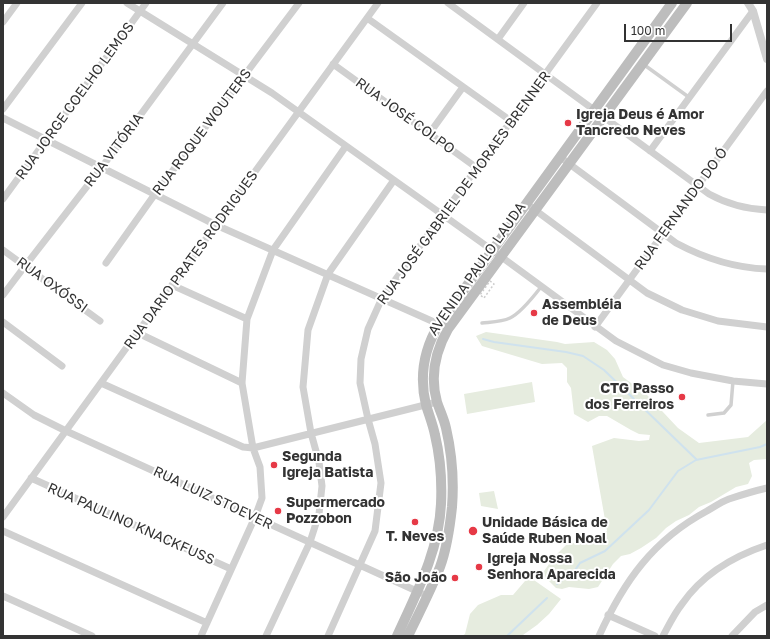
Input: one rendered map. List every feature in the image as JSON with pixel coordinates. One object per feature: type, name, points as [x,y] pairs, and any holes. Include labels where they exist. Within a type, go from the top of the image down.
[{"type":"main road","name":"AVENIDA PAULO LAUDA","points":[[408,636],[422,594],[438,528],[441,504],[438,454],[435,436],[426,405],[424,389],[423,367],[429,344],[439,324],[672,3]]},
{"type":"main road","name":"AVENIDA PAULO LAUDA","points":[[397,636],[440,567],[452,508],[453,479],[451,453],[435,390],[434,368],[438,348],[448,329],[687,3]]},
{"type":"street","points":[[3,22],[17,3]]},
{"type":"street","points":[[3,110],[82,3]]},
{"type":"street","points":[[127,3],[272,93],[492,250],[616,341],[663,365],[691,373],[733,381],[767,384]]},
{"type":"street","name":"RUA JORGE COELHO LEMOS","points":[[3,199],[146,3]]},
{"type":"street","name":"RUA VITÓRIA","points":[[3,295],[102,168],[192,43],[223,3]]},
{"type":"street","name":"RUA ROQUE WOUTERS","points":[[106,263],[155,194],[299,3]]},
{"type":"street","name":"RUA DARIO PRATES RODRIGUES","points":[[3,517],[378,3]]},
{"type":"street","points":[[498,39],[524,3]]},
{"type":"street","name":"RUA JOSÉ GABRIEL DE MORAES BRENNER","points":[[328,636],[375,531],[381,483],[375,444],[360,383],[362,359],[368,329],[382,298],[597,3]]},
{"type":"street","points":[[748,3],[753,11],[767,59]]},
{"type":"street","points":[[450,4],[698,186],[720,200],[732,205],[755,210],[767,210]]},
{"type":"street","points":[[650,151],[753,11]]},
{"type":"street","points":[[367,18],[511,121]]},
{"type":"street","name":"RUA JOSÉ COLPO","points":[[333,64],[477,168]]},
{"type":"street","points":[[429,134],[463,87]]},
{"type":"street","name":"RUA FERNANDO DO Ó","points":[[595,327],[662,233],[767,91]]},
{"type":"street","points":[[3,118],[216,225],[382,298],[448,329]]},
{"type":"street","points":[[201,636],[255,517],[262,498],[260,467],[253,448],[242,383],[247,319],[273,250],[346,146]]},
{"type":"street","points":[[560,157],[676,243],[695,253],[728,264],[753,269],[767,269]]},
{"type":"street","points":[[266,636],[310,542],[319,514],[322,486],[319,462],[311,434],[303,387],[308,330],[328,274],[394,180]]},
{"type":"street","points":[[526,204],[647,293],[682,310],[718,321],[767,327]]},
{"type":"street","name":"RUA OXÓSSI","points":[[3,250],[100,321]]},
{"type":"street","points":[[172,285],[247,319]]},
{"type":"street","points":[[3,322],[62,366]]},
{"type":"street","points":[[138,332],[242,383]]},
{"type":"street","points":[[101,383],[243,447],[253,448],[437,402]]},
{"type":"street","name":"RUA LUIZ STOEVER","points":[[3,393],[34,415],[66,431],[422,594]]},
{"type":"street","name":"RUA PAULINO KNACKFUSS","points":[[31,478],[232,569]]},
{"type":"street","points":[[599,636],[608,615],[631,578],[653,550],[687,522],[728,500],[767,488]]},
{"type":"street","points":[[3,531],[207,623]]},
{"type":"street","points":[[663,636],[681,604],[694,588],[741,555],[767,545]]},
{"type":"street","points":[[3,596],[92,636]]},
{"type":"street","points":[[732,636],[750,617],[767,605]]},
{"type":"street","points":[[608,615],[655,636]]},
{"type":"lane","points":[[642,64],[690,98]]},
{"type":"lane","points":[[482,323],[509,319],[516,315],[541,287]]},
{"type":"lane","points":[[708,415],[724,413],[731,405],[733,381]]},
{"type":"path","points":[[484,298],[494,284],[490,281]]},
{"type":"shaded area","points":[[486,332],[565,344],[594,342],[607,350],[615,359],[623,377],[647,395],[678,428],[699,443],[748,437],[767,420],[767,459],[754,460],[749,463],[752,476],[748,484],[736,487],[711,502],[699,507],[689,515],[666,528],[656,538],[641,548],[630,554],[621,556],[613,564],[598,587],[589,589],[569,587],[562,589],[556,588],[542,574],[554,557],[567,544],[581,542],[607,531],[592,446],[614,438],[639,441],[649,440],[650,435],[639,434],[607,416],[599,416],[588,422],[574,414],[571,388],[567,382],[567,368],[562,363],[542,364],[482,346],[476,336]]},
{"type":"shaded area","points":[[532,382],[535,402],[467,414],[464,394]]},
{"type":"shaded area","points":[[494,491],[498,509],[481,506],[479,493]]},
{"type":"shaded area","points":[[531,578],[561,599],[549,614],[537,625],[523,636],[462,636],[465,634],[470,614],[478,605],[501,595],[513,595],[525,581]]},
{"type":"waterway","points":[[483,339],[583,356],[604,370],[696,459]]},
{"type":"waterway","points":[[557,584],[575,570],[580,563],[605,551],[649,510],[678,471],[696,460],[760,447],[767,444]]},
{"type":"waterway","points":[[507,636],[547,598]]},
{"type":"place","name":"Igreja Deus é Amor Tancredo Neves","points":[[568,123]]},
{"type":"place","name":"Assembléia de Deus","points":[[534,313]]},
{"type":"place","name":"CTG Passo dos Ferreiros","points":[[682,397]]},
{"type":"place","name":"Segunda Igreja Batista","points":[[274,465]]},
{"type":"place","name":"Supermercado Pozzobon","points":[[278,511]]},
{"type":"place","name":"T. Neves","points":[[415,522]]},
{"type":"place","name":"Unidade Básica de Saúde Ruben Noal","points":[[473,531]]},
{"type":"place","name":"Igreja Nossa Senhora Aparecida","points":[[479,567]]},
{"type":"place","name":"São João","points":[[455,578]]}]
